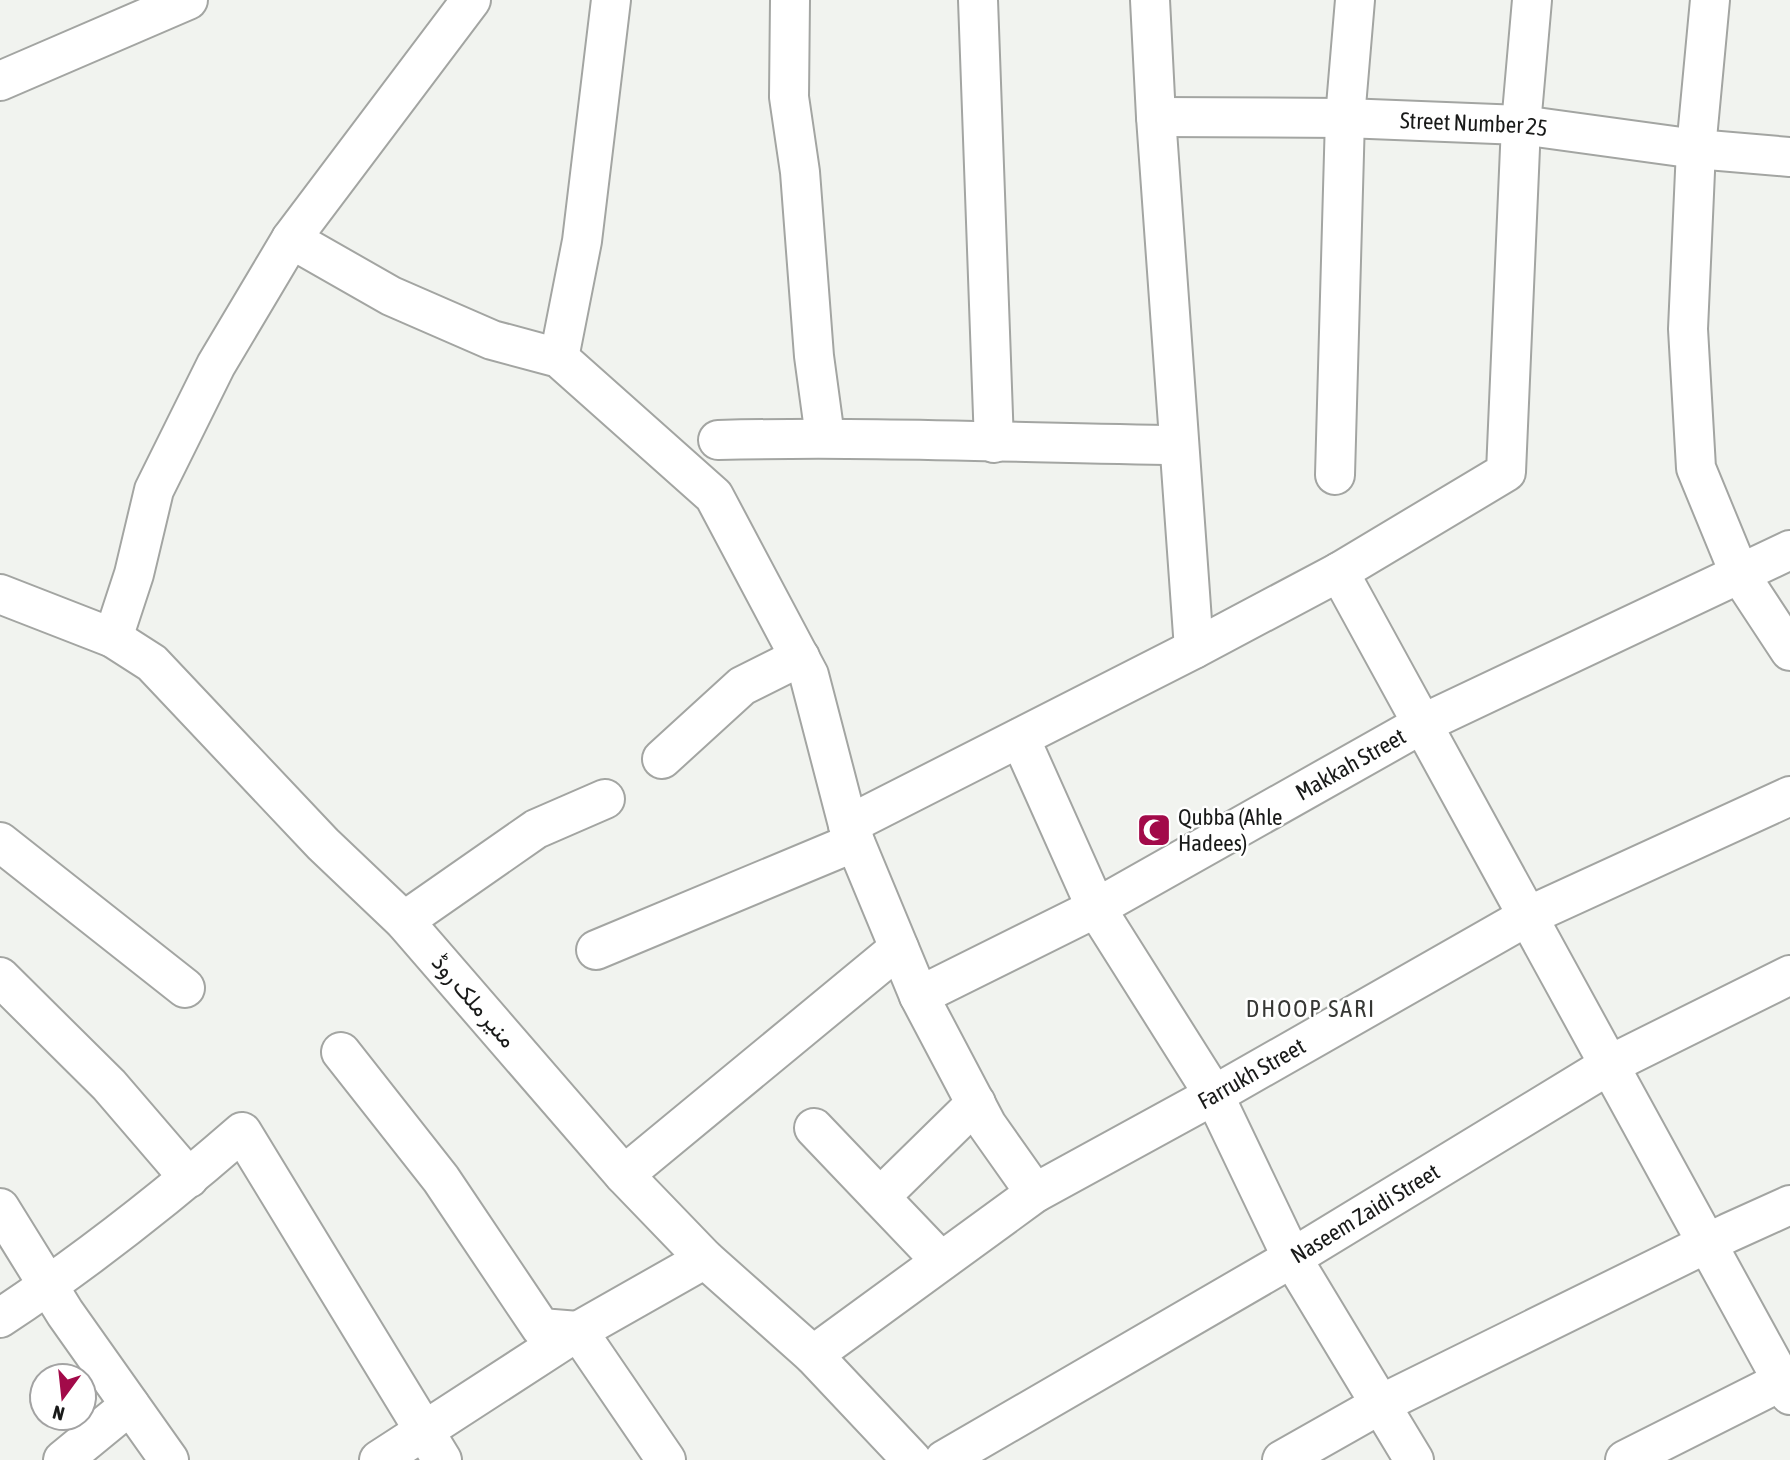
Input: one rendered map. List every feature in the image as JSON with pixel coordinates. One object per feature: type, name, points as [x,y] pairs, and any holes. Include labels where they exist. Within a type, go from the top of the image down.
[{"type":"street","points":[[0,81],[188,0]]},
{"type":"street","points":[[113,638],[134,574],[154,490],[216,365],[291,239],[471,0]]},
{"type":"street","points":[[559,358],[582,241],[611,0]]},
{"type":"street","points":[[790,0],[789,97],[800,172],[814,356],[825,438]]},
{"type":"street","points":[[978,0],[994,443]]},
{"type":"street","points":[[1150,0],[1156,117],[1195,649]]},
{"type":"street","points":[[1335,475],[1345,118],[1355,0]]},
{"type":"street","points":[[596,950],[852,834],[1020,738],[1339,572],[1506,472],[1521,125],[1532,0]]},
{"type":"street","points":[[1710,0],[1696,149],[1688,329],[1696,468],[1740,575],[1790,651]]},
{"type":"street","name":"Street Number 25","points":[[1156,117],[1345,118],[1521,125],[1696,149],[1790,157]]},
{"type":"street","points":[[291,239],[391,296],[492,340],[559,358],[714,496],[808,675],[852,834],[919,996],[987,1125],[1035,1193]]},
{"type":"street","points":[[718,440],[825,438],[1179,445]]},
{"type":"street","name":"Makkah Street","points":[[919,996],[1097,908],[1422,724],[1790,550]]},
{"type":"street","points":[[1339,572],[1707,1244],[1788,1384],[1625,1460]]},
{"type":"street","name":"منیر ملک روڈ","points":[[0,594],[113,638],[152,663],[323,844],[404,921],[624,1175],[705,1259],[813,1355],[912,1460]]},
{"type":"street","points":[[662,759],[742,686],[800,657]]},
{"type":"street","points":[[1020,738],[1097,908],[1214,1095],[1292,1258],[1414,1460]]},
{"type":"street","name":"Farrukh Street","points":[[813,1355],[1035,1193],[1214,1095],[1528,916],[1790,796]]},
{"type":"street","points":[[404,921],[536,829],[604,799]]},
{"type":"street","points":[[0,842],[185,988]]},
{"type":"street","points":[[624,1175],[899,948]]},
{"type":"street","name":"Naseem Zaidi Street","points":[[944,1460],[1292,1258],[1609,1065],[1790,975]]},
{"type":"street","points":[[0,977],[109,1084],[189,1178]]},
{"type":"street","points":[[341,1052],[441,1179],[541,1328],[578,1331]]},
{"type":"street","points":[[880,1197],[976,1103]]},
{"type":"street","points":[[814,1128],[941,1261]]},
{"type":"street","points":[[0,1318],[49,1286],[189,1178],[242,1132],[432,1445]]},
{"type":"street","points":[[1282,1460],[1381,1404],[1790,1205]]},
{"type":"street","points":[[0,1208],[49,1286],[169,1460]]},
{"type":"street","points":[[379,1460],[432,1445],[578,1331],[705,1259]]},
{"type":"street","points":[[578,1331],[666,1460]]},
{"type":"street","points":[[63,1460],[130,1405]]},
{"type":"place","name":"Qubba (Ahle Hadees)","points":[[1154,830]]},
{"type":"district","name":"DHOOP SARI","points":[[1311,1009]]}]
